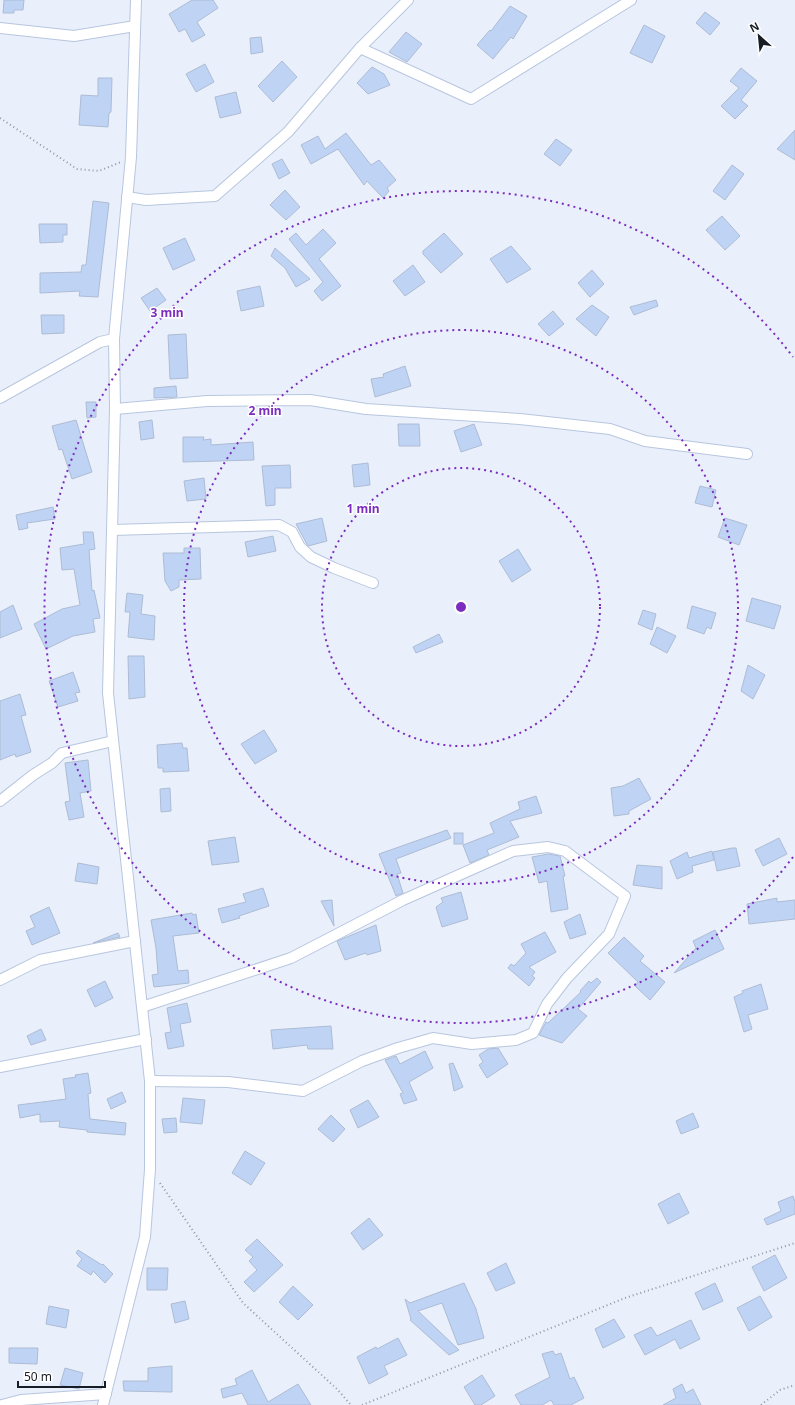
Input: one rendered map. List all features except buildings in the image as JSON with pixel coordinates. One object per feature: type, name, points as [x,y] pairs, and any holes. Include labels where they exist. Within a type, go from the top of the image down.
[{"type":"street","points":[[103,1405],[145,1237],[150,1169],[150,1080],[108,693],[115,409],[114,338],[131,157],[136,0]]},
{"type":"street","points":[[127,197],[146,200],[215,196],[288,132],[360,48],[408,0]]},
{"type":"street","points":[[360,48],[471,99],[631,0]]},
{"type":"street","points":[[0,28],[74,36],[135,26]]},
{"type":"street","points":[[0,398],[100,342],[114,338]]},
{"type":"street","points":[[115,409],[207,401],[310,400],[366,409],[520,419],[610,428],[645,441],[746,454]]},
{"type":"street","points":[[112,530],[278,525],[292,532],[300,547],[311,558],[373,583]]},
{"type":"street","points":[[0,801],[33,775],[52,763],[62,753],[113,741]]},
{"type":"street","points":[[142,1007],[291,958],[403,900],[513,851],[548,847],[565,851],[625,896],[609,934],[566,978],[547,1004],[533,1033],[516,1040],[472,1044],[433,1038],[398,1048],[362,1061],[302,1091],[228,1082],[150,1080]]},
{"type":"street","points":[[0,980],[40,960],[135,941]]},
{"type":"street","points":[[0,1067],[146,1039]]},
{"type":"street","points":[[2,1405],[21,1400],[106,1394]]},
{"type":"path","points":[[0,118],[77,169],[100,171],[131,157]]},
{"type":"path","points":[[150,1169],[243,1303],[337,1389],[351,1405]]},
{"type":"path","points":[[362,1405],[626,1298],[795,1243]]},
{"type":"path","points":[[761,1405],[780,1390],[795,1385]]}]
